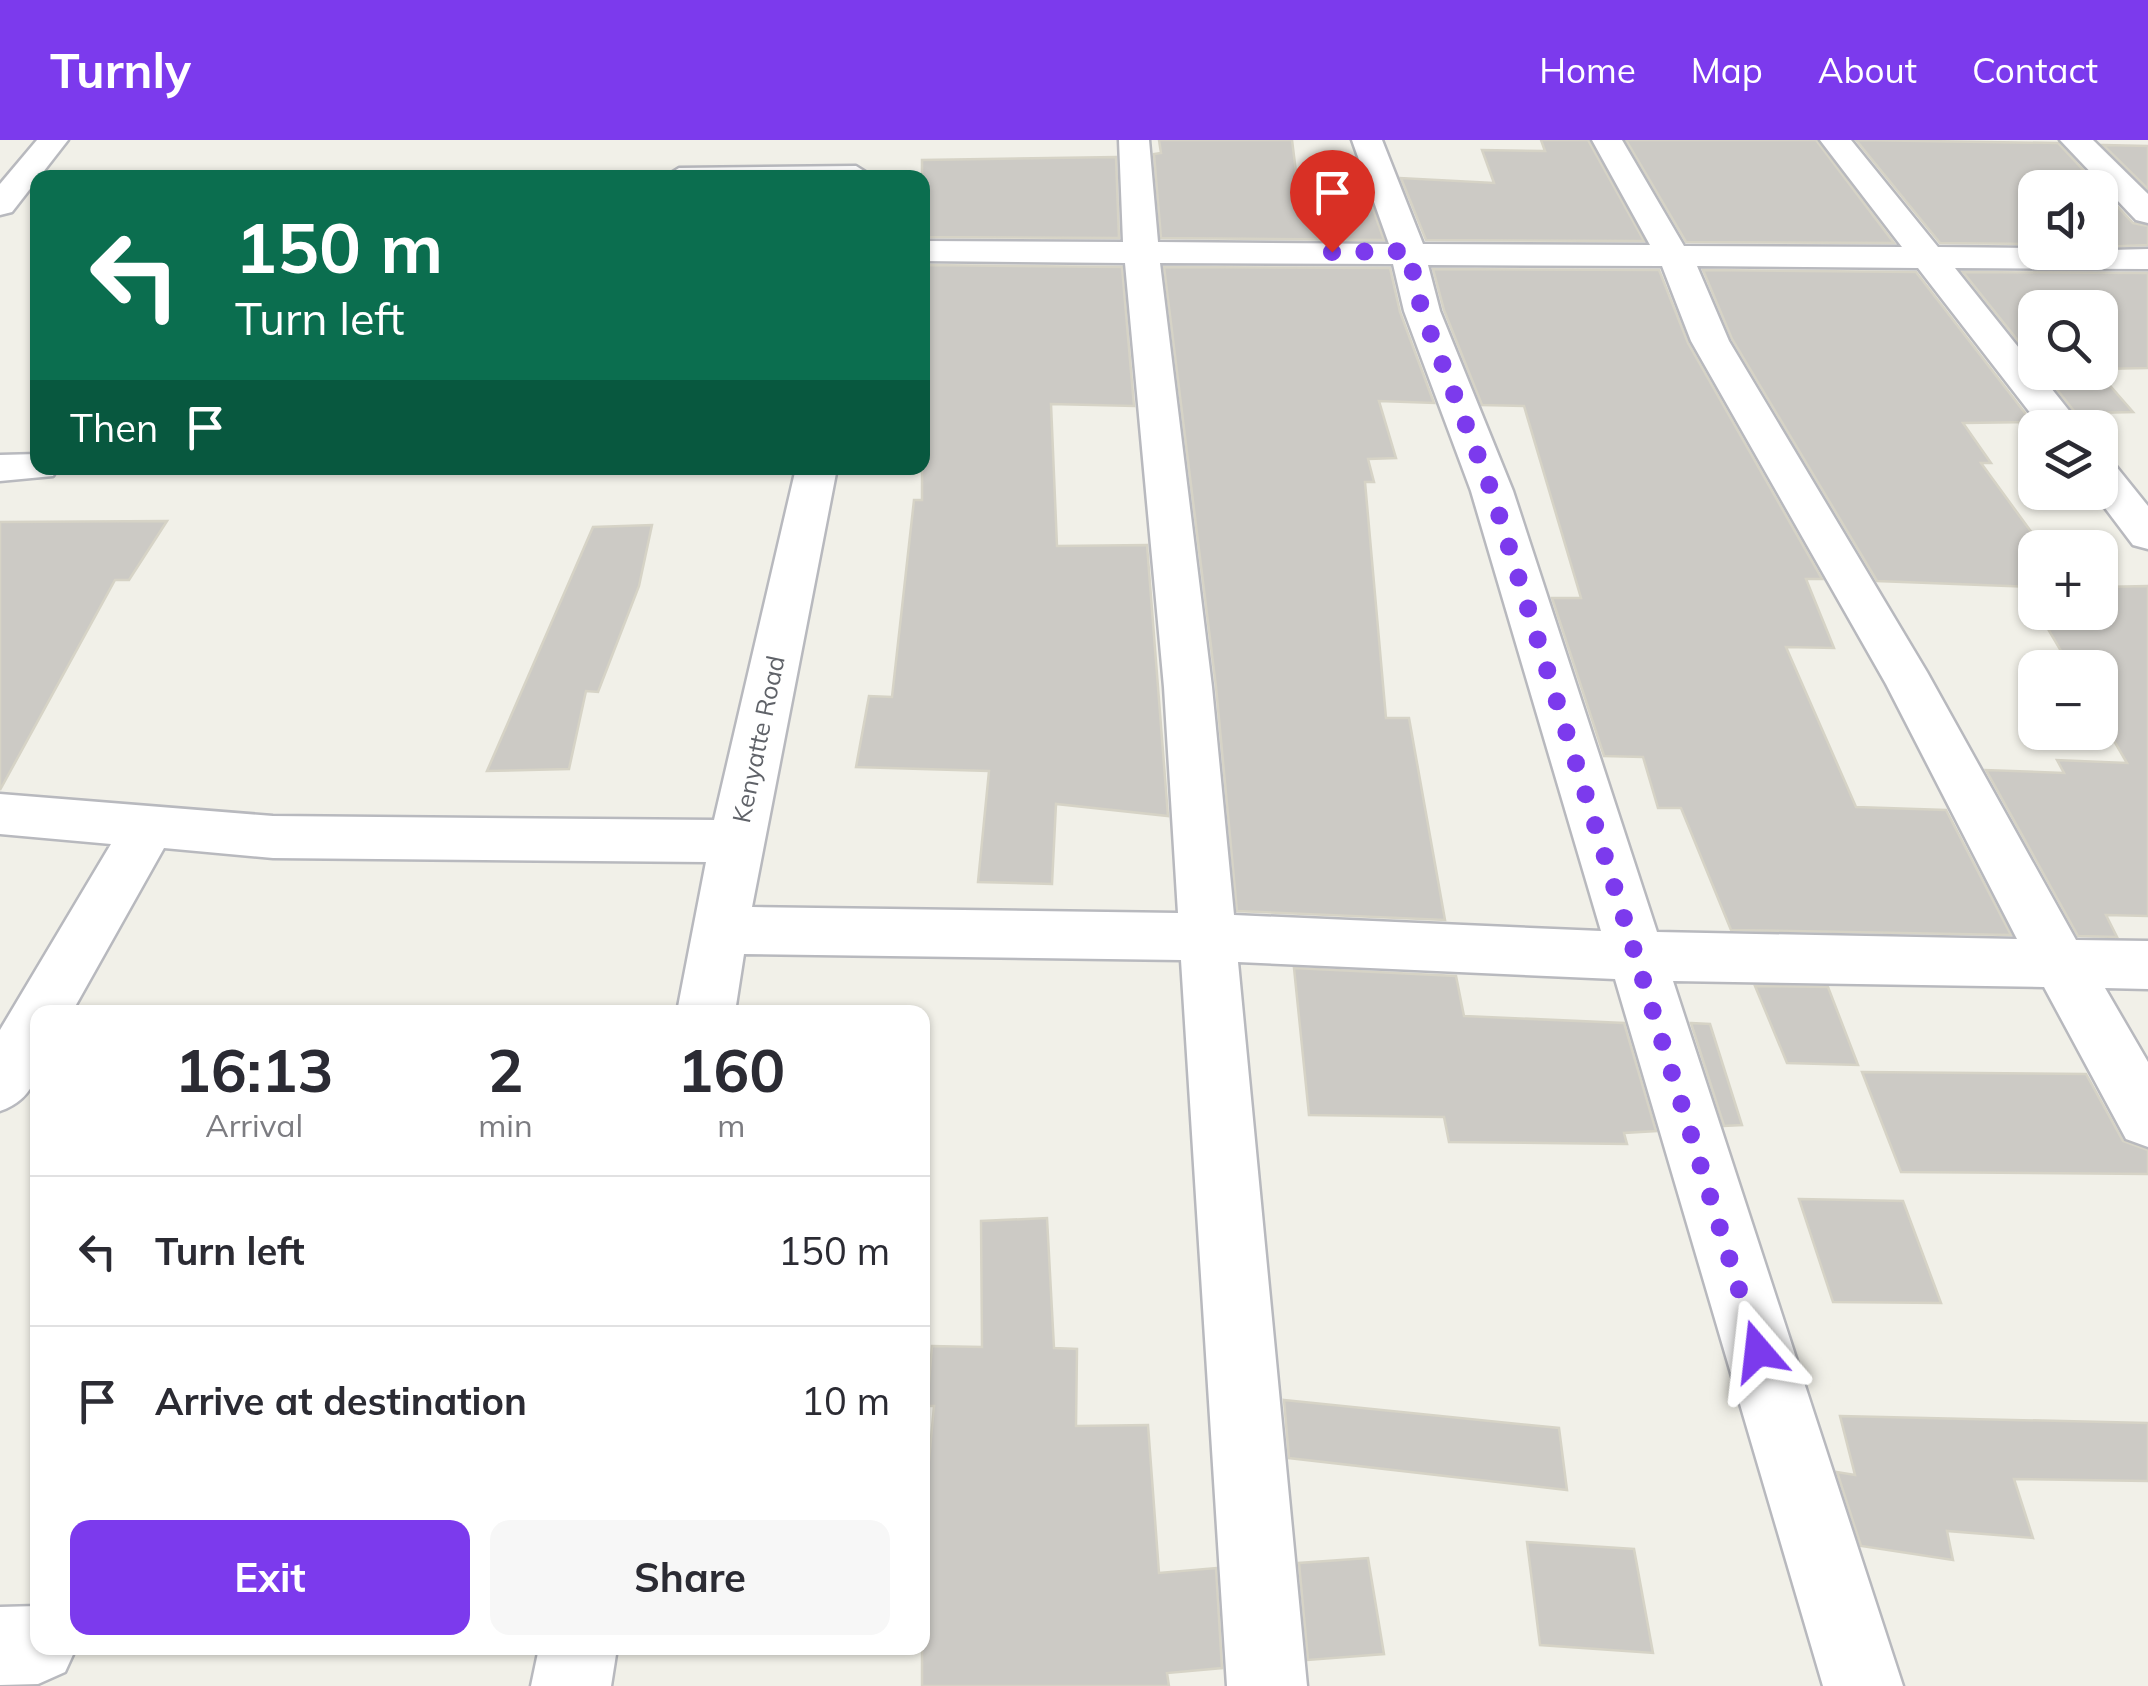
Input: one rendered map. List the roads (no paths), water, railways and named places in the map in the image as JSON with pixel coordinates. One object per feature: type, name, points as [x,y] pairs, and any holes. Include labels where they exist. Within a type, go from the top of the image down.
[{"type":"street","points":[[33,170],[53,140]]},
{"type":"street","points":[[857,170],[862,140]]},
{"type":"street","points":[[1134,140],[1142,252],[1188,687],[1267,1686]]},
{"type":"street","points":[[1366,140],[1400,219],[1422,311],[1492,492],[1862,1686]]},
{"type":"street","points":[[1607,140],[1672,255],[1710,341],[1910,684],[1978,816],[2148,1119]]},
{"type":"street","points":[[1835,140],[2049,410]]},
{"type":"street","points":[[2075,140],[2148,212]]},
{"type":"street","points":[[930,252],[1408,251],[2148,260]]},
{"type":"street","points":[[0,468],[30,467]]},
{"type":"street","name":"Kenyatte Road","points":[[707,1005],[736,841],[814,475]]},
{"type":"street","points":[[2118,497],[2148,535]]},
{"type":"street","points":[[0,814],[273,837],[736,841]]},
{"type":"street","points":[[46,1005],[150,825]]},
{"type":"street","points":[[723,930],[1209,937],[1636,956],[2063,966],[2148,964]]},
{"type":"street","points":[[0,1084],[30,1033]]},
{"type":"street","points":[[0,1646],[30,1644]]},
{"type":"street","points":[[571,1686],[577,1655]]}]
